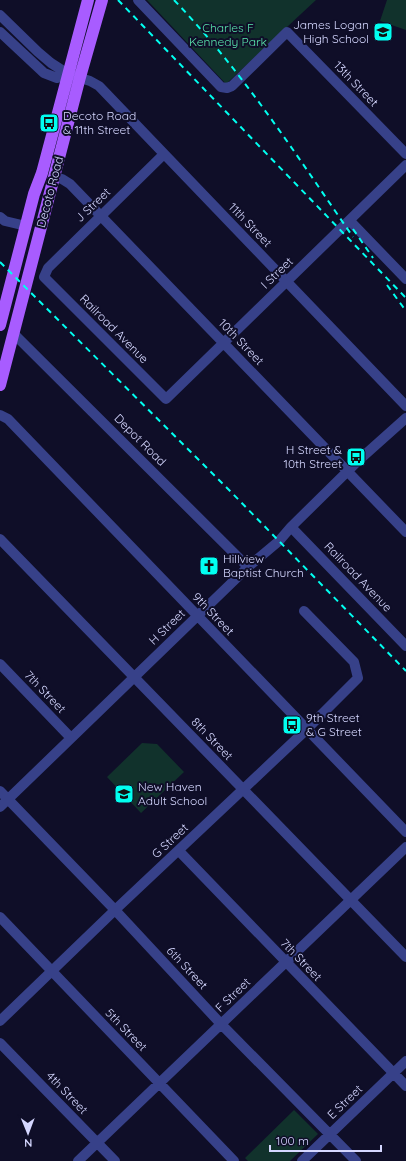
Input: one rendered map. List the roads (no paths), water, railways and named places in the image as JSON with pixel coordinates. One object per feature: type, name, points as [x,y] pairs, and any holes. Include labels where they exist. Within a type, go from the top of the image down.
[{"type":"main road","name":"Decoto Road","points":[[0,325],[34,194],[42,173],[88,0]]},
{"type":"main road","name":"Decoto Road","points":[[0,385],[80,77],[102,0]]},
{"type":"street","name":"13th Street","points":[[138,0],[221,87],[227,88],[232,86],[287,32],[406,154]]},
{"type":"street","name":"11th Street","points":[[1,19],[51,63],[68,74],[80,77],[99,86],[406,406]]},
{"type":"street","name":"11th Street","points":[[0,32],[44,73],[56,78],[68,74]]},
{"type":"street","name":"J Street","points":[[44,277],[48,268],[164,154]]},
{"type":"street","name":"I Street","points":[[166,398],[406,165]]},
{"type":"street","name":"10th Street","points":[[54,177],[68,181],[102,215],[406,532]]},
{"type":"street","points":[[0,217],[4,221],[26,226]]},
{"type":"street","points":[[350,221],[406,279]]},
{"type":"street","name":"Railroad Avenue","points":[[44,277],[166,398]]},
{"type":"street","name":"Depot Road","points":[[14,333],[248,567]]},
{"type":"street","name":"9th Street","points":[[0,416],[8,419],[306,730],[406,832]]},
{"type":"street","name":"H Street","points":[[0,807],[248,567],[279,541],[291,527],[347,472],[406,418]]},
{"type":"street","name":"Railroad Avenue","points":[[291,527],[406,646]]},
{"type":"street","name":"8th Street","points":[[0,539],[406,958]]},
{"type":"street","name":"G Street","points":[[0,1021],[306,730],[358,678],[354,662],[304,611]]},
{"type":"street","name":"7th Street","points":[[0,664],[71,738]]},
{"type":"street","name":"6th Street","points":[[0,791],[115,910],[221,1024],[356,1161]]},
{"type":"street","name":"F Street","points":[[78,1161],[406,847]]},
{"type":"street","name":"7th Street","points":[[179,851],[406,1086]]},
{"type":"street","name":"5th Street","points":[[0,916],[234,1161]]},
{"type":"street","name":"4th Street","points":[[0,1043],[114,1161]]},
{"type":"street","name":"E Street","points":[[302,1161],[406,1061]]},
{"type":"railway","points":[[118,0],[406,298]]},
{"type":"railway","points":[[174,0],[246,85],[290,145],[353,237]]},
{"type":"railway","points":[[353,229],[373,258]]},
{"type":"railway","points":[[0,262],[233,494],[406,671]]},
{"type":"railway","points":[[387,285],[406,311]]},
{"type":"place","name":"James Logan High School","points":[[383,32]]},
{"type":"place","name":"Decoto Road & 11th Street","points":[[49,123]]},
{"type":"place","name":"H Street & 10th Street","points":[[356,457]]},
{"type":"place","name":"Hillview Baptist Church","points":[[209,566]]},
{"type":"place","name":"9th Street & G Street","points":[[292,725]]},
{"type":"place","name":"New Haven Adult School","points":[[124,794]]},
{"type":"park label","name":"Charles F Kennedy Park","points":[[228,35]]}]
